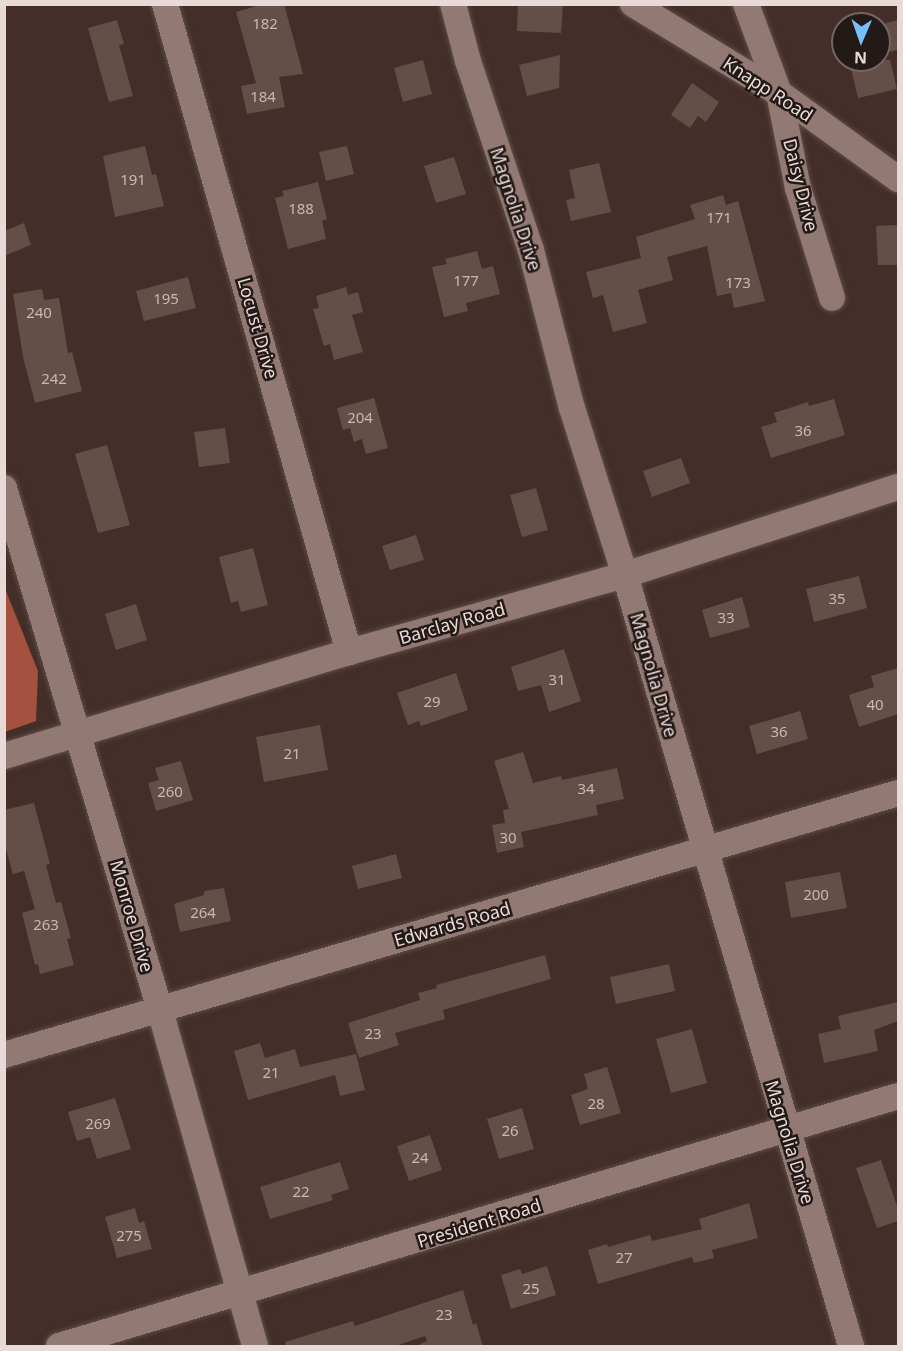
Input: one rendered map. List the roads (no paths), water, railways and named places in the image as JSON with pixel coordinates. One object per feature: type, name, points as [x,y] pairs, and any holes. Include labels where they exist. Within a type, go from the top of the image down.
[{"type":"street","name":"Locust Drive","points":[[165,4],[349,652]]},
{"type":"street","name":"Magnolia Drive","points":[[453,4],[468,61],[531,250],[572,408],[625,575],[851,1347]]},
{"type":"street","name":"Knapp Road","points":[[633,4],[779,93],[898,180]]},
{"type":"street","name":"Daisy Drive","points":[[746,4],[779,93],[798,188],[832,298]]},
{"type":"street","name":"Barclay Road","points":[[4,756],[349,652],[625,575],[898,487]]},
{"type":"street","name":"Monroe Drive","points":[[4,488],[160,1010],[255,1347]]},
{"type":"street","name":"Edwards Road","points":[[4,1055],[898,794]]},
{"type":"street","name":"President Road","points":[[59,1347],[898,1096]]}]
